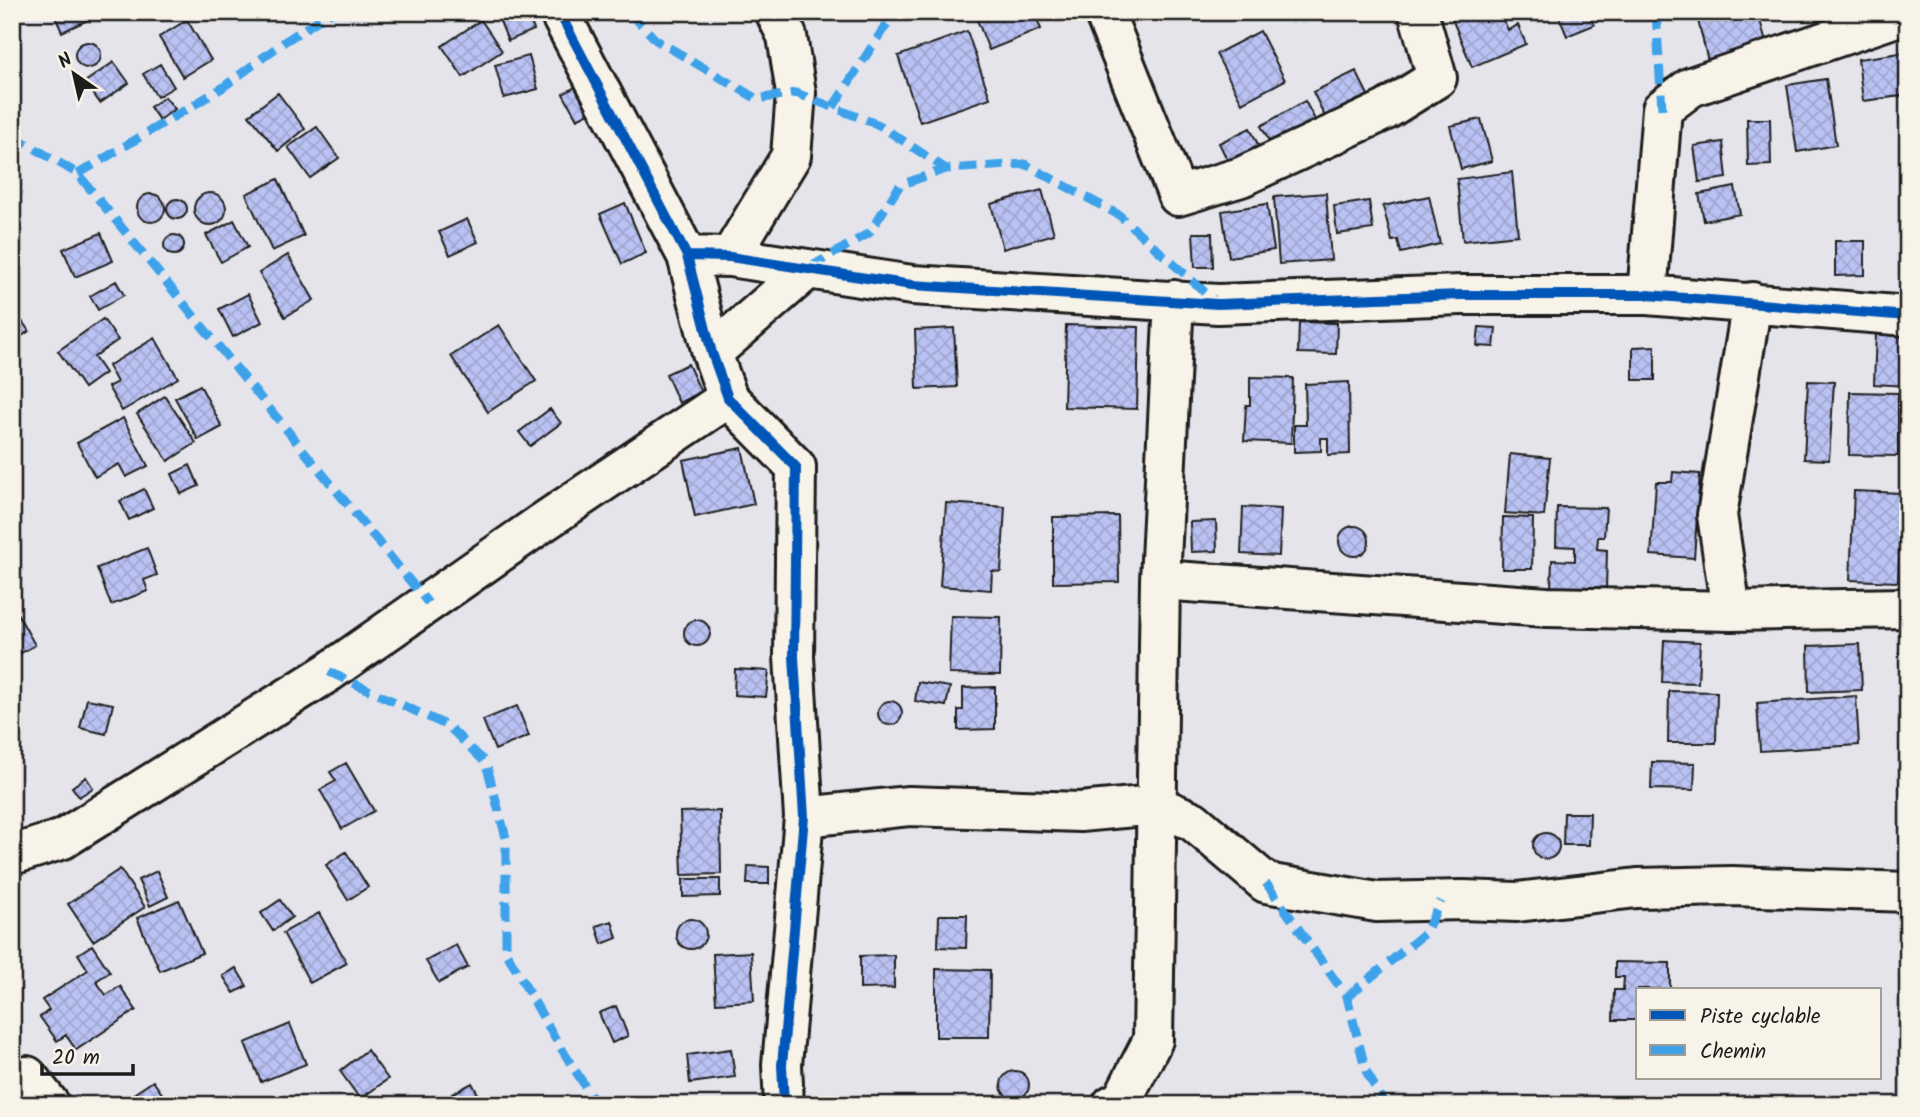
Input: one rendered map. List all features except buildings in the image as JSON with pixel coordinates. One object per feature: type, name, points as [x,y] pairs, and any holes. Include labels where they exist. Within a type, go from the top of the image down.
[{"type":"street","points":[[559,12],[687,256],[712,353],[728,398],[796,467],[794,657],[804,817],[782,1065],[784,1105]]},
{"type":"street","points":[[730,257],[791,156],[796,93],[787,36],[775,12]]},
{"type":"street","points":[[1104,12],[1178,196],[1241,177],[1386,110],[1437,78],[1418,12]]},
{"type":"street","points":[[1647,295],[1662,108],[1691,88],[1908,13]]},
{"type":"street","points":[[687,256],[730,257],[912,285],[1218,304],[1461,295],[1647,295],[1908,316]]},
{"type":"street","points":[[712,353],[808,269]]},
{"type":"street","points":[[1112,1105],[1122,1100],[1153,1040],[1160,580],[1174,300]]},
{"type":"street","points":[[1731,611],[1717,515],[1752,302]]},
{"type":"street","points":[[12,855],[63,839],[329,672],[542,523],[728,398]]},
{"type":"street","points":[[1160,580],[1547,607],[1731,611],[1908,608]]},
{"type":"street","points":[[804,817],[909,806],[1080,811],[1155,805],[1193,821],[1266,883],[1377,902],[1517,902],[1637,888],[1732,886],[1908,892]]},
{"type":"marked path","points":[[78,174],[222,88],[284,42],[331,12]]},
{"type":"marked path","points":[[629,12],[656,40],[757,99],[796,93],[879,125],[946,169],[1025,164],[1119,215],[1217,303]]},
{"type":"marked path","points":[[833,107],[882,31],[898,12]]},
{"type":"marked path","points":[[1656,12],[1662,109]]},
{"type":"marked path","points":[[12,135],[78,174],[428,603]]},
{"type":"marked path","points":[[809,268],[869,233],[900,185],[946,169]]},
{"type":"marked path","points":[[329,672],[448,726],[486,763],[506,838],[506,952],[597,1105]]},
{"type":"marked path","points":[[1266,883],[1347,997],[1366,1071],[1385,1105]]},
{"type":"marked path","points":[[1347,997],[1425,933],[1441,901]]},
{"type":"cycle path","points":[[559,12],[687,256],[712,353],[728,398],[796,467],[794,657],[804,817],[782,1065],[784,1105]]},
{"type":"cycle path","points":[[687,256],[730,257],[912,285],[1218,304],[1461,295],[1647,295],[1908,316]]}]
